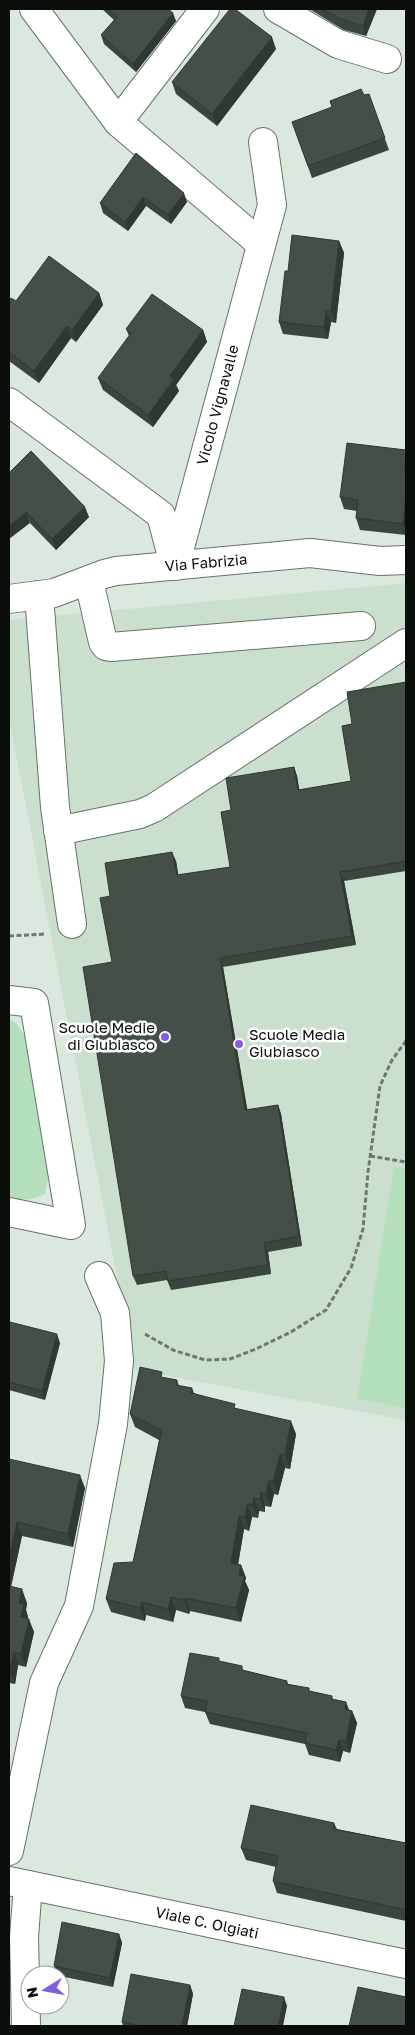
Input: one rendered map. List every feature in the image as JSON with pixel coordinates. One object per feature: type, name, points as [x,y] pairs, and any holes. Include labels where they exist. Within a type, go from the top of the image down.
[{"type":"street","points":[[34,9],[118,122],[261,244]]},
{"type":"street","points":[[118,122],[205,9]]},
{"type":"street","points":[[278,9],[338,44],[387,58]]},
{"type":"street","name":"Vicolo Vignavalle","points":[[175,566],[272,205],[263,142]]},
{"type":"street","points":[[9,402],[161,515],[175,566]]},
{"type":"street","name":"Via Fabrizia","points":[[9,599],[64,590],[116,571],[310,553],[380,561],[405,566]]},
{"type":"street","points":[[89,581],[103,642],[106,646],[111,647],[361,626]]},
{"type":"street","points":[[39,595],[58,831],[72,924]]},
{"type":"street","points":[[58,831],[140,814],[154,808],[406,643]]},
{"type":"street","points":[[9,1000],[34,1003],[71,1225],[9,1212]]},
{"type":"street","points":[[9,1851],[44,1683],[79,1606],[113,1424],[119,1361],[115,1313],[99,1276]]},
{"type":"street","points":[[18,1883],[24,1937],[26,2026]]},
{"type":"street","name":"Viale C. Olgiati","points":[[18,1883],[406,1964]]},
{"type":"path","points":[[9,936],[46,934],[72,924]]},
{"type":"path","points":[[116,1324],[143,1332],[173,1350],[189,1356],[205,1360],[230,1359],[256,1350],[291,1332],[326,1310],[351,1268],[363,1229],[370,1156],[380,1086],[392,1060],[406,1041]]},
{"type":"path","points":[[370,1156],[406,1162]]},
{"type":"shaded area","name":"Scuole Media Giubiasco","points":[[406,583],[406,1420],[135,1370],[9,718],[9,620]]},
{"type":"green space","points":[[9,1019],[17,1024],[29,1044],[49,1173],[45,1194],[32,1199],[9,1199]]},
{"type":"green space","points":[[394,1167],[406,1169],[406,1408],[357,1399]]},
{"type":"building","points":[[108,9],[168,9],[173,13],[133,64],[101,35],[117,17]]},
{"type":"building","points":[[230,9],[235,9],[272,37],[212,114],[172,82]]},
{"type":"building","points":[[322,9],[369,9],[363,26],[341,19]]},
{"type":"building","points":[[361,89],[364,95],[369,94],[385,138],[308,166],[292,122],[332,107],[330,101]]},
{"type":"building","points":[[136,153],[184,193],[168,215],[143,197],[125,222],[100,203]]},
{"type":"building","points":[[292,235],[339,241],[331,311],[326,311],[324,327],[279,322],[285,271],[288,271]]},
{"type":"building","points":[[49,256],[99,293],[72,330],[67,326],[34,371],[9,352],[9,301],[11,298],[16,301]]},
{"type":"building","points":[[152,294],[203,330],[170,376],[174,379],[148,415],[98,378],[131,333],[126,329]]},
{"type":"building","points":[[347,443],[406,450],[406,494],[403,524],[356,518],[358,500],[340,497]]},
{"type":"building","points":[[31,451],[85,507],[52,539],[26,512],[9,526],[9,473]]},
{"type":"building","name":"Scuole Medie di Giubiasco","points":[[406,682],[406,861],[340,872],[352,936],[220,958],[245,1110],[278,1105],[299,1236],[264,1243],[268,1265],[168,1281],[166,1271],[133,1276],[83,967],[112,962],[100,898],[110,896],[105,863],[172,852],[177,875],[230,867],[221,812],[231,810],[226,778],[294,767],[298,790],[351,781],[342,726],[352,724],[347,692]]},
{"type":"building","points":[[10,1322],[57,1334],[42,1391],[9,1382]]},
{"type":"building","points":[[140,1367],[162,1372],[161,1377],[177,1380],[176,1385],[192,1388],[191,1393],[235,1404],[234,1408],[291,1421],[285,1455],[280,1454],[273,1482],[269,1480],[266,1494],[261,1492],[260,1499],[254,1498],[253,1505],[247,1504],[245,1517],[239,1516],[231,1563],[241,1565],[239,1575],[244,1576],[236,1608],[171,1597],[168,1609],[142,1602],[140,1608],[106,1599],[114,1563],[133,1562],[162,1430],[130,1414]]},
{"type":"building","points":[[9,1459],[80,1475],[68,1534],[17,1522],[9,1559]]},
{"type":"building","points":[[9,1586],[22,1589],[19,1603],[24,1604],[21,1617],[29,1619],[21,1654],[14,1652],[10,1671],[9,1671]]},
{"type":"building","points":[[190,1653],[219,1658],[219,1661],[242,1666],[242,1670],[287,1681],[286,1684],[309,1688],[309,1691],[332,1696],[331,1699],[346,1702],[345,1709],[352,1711],[346,1741],[339,1740],[336,1750],[305,1743],[307,1733],[205,1712],[207,1701],[181,1696]]},
{"type":"building","points":[[251,1805],[334,1823],[333,1829],[406,1843],[406,1910],[273,1881],[278,1856],[241,1848]]},
{"type":"building","points":[[62,1922],[119,1934],[110,1978],[70,1969],[70,1965],[54,1965]]},
{"type":"building","points":[[131,1974],[190,1985],[182,2026],[141,2026],[122,2022]]},
{"type":"building","points":[[358,1987],[406,1997],[406,2026],[349,2026]]},
{"type":"building","points":[[242,1989],[284,1997],[278,2026],[234,2026]]},
{"type":"place","name":"Scuole Medie di Giubiasco","points":[[165,1037]]},
{"type":"place","name":"Scuole Media Giubiasco","points":[[239,1044]]}]
